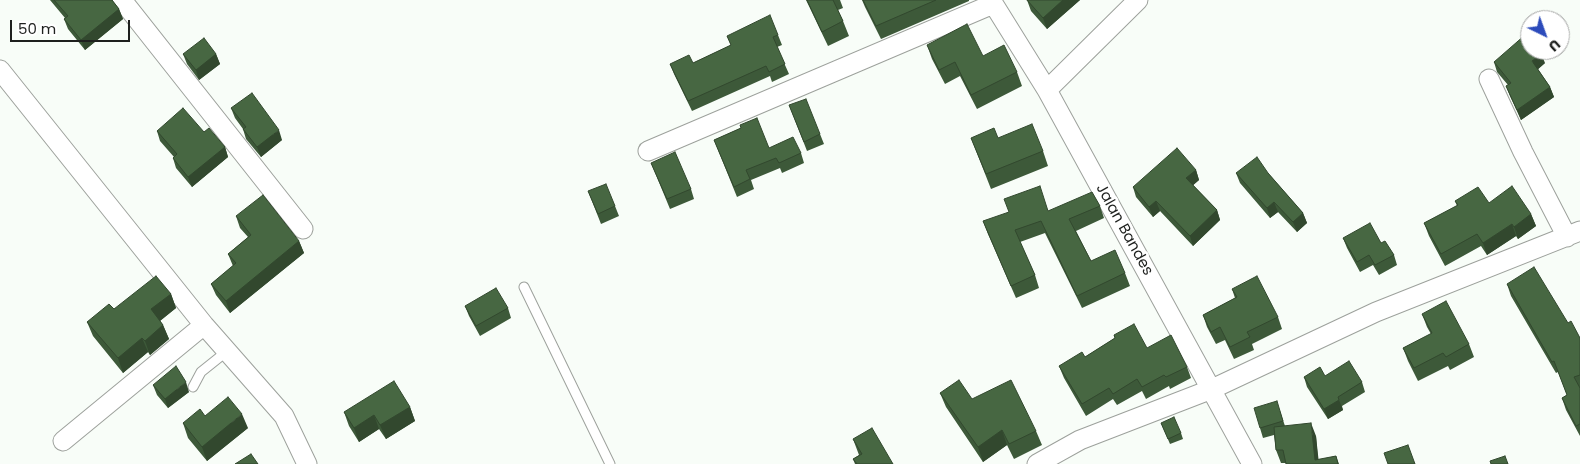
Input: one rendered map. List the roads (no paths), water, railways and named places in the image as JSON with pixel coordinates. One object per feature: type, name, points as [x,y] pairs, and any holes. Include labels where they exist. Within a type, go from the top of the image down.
[{"type":"street","points":[[122,0],[303,229]]},
{"type":"street","points":[[1047,90],[1138,0]]},
{"type":"street","points":[[648,151],[992,2]]},
{"type":"street","name":"Jalan Bandes","points":[[992,2],[1047,90],[1252,464]]},
{"type":"street","points":[[0,70],[226,352],[284,416],[307,464]]},
{"type":"street","points":[[1036,464],[1080,440],[1212,389],[1376,312],[1574,234],[1523,152],[1488,79]]},
{"type":"street","points":[[63,441],[204,325]]},
{"type":"lane","points":[[524,287],[610,464]]},
{"type":"lane","points":[[194,387],[201,372],[226,352]]}]
